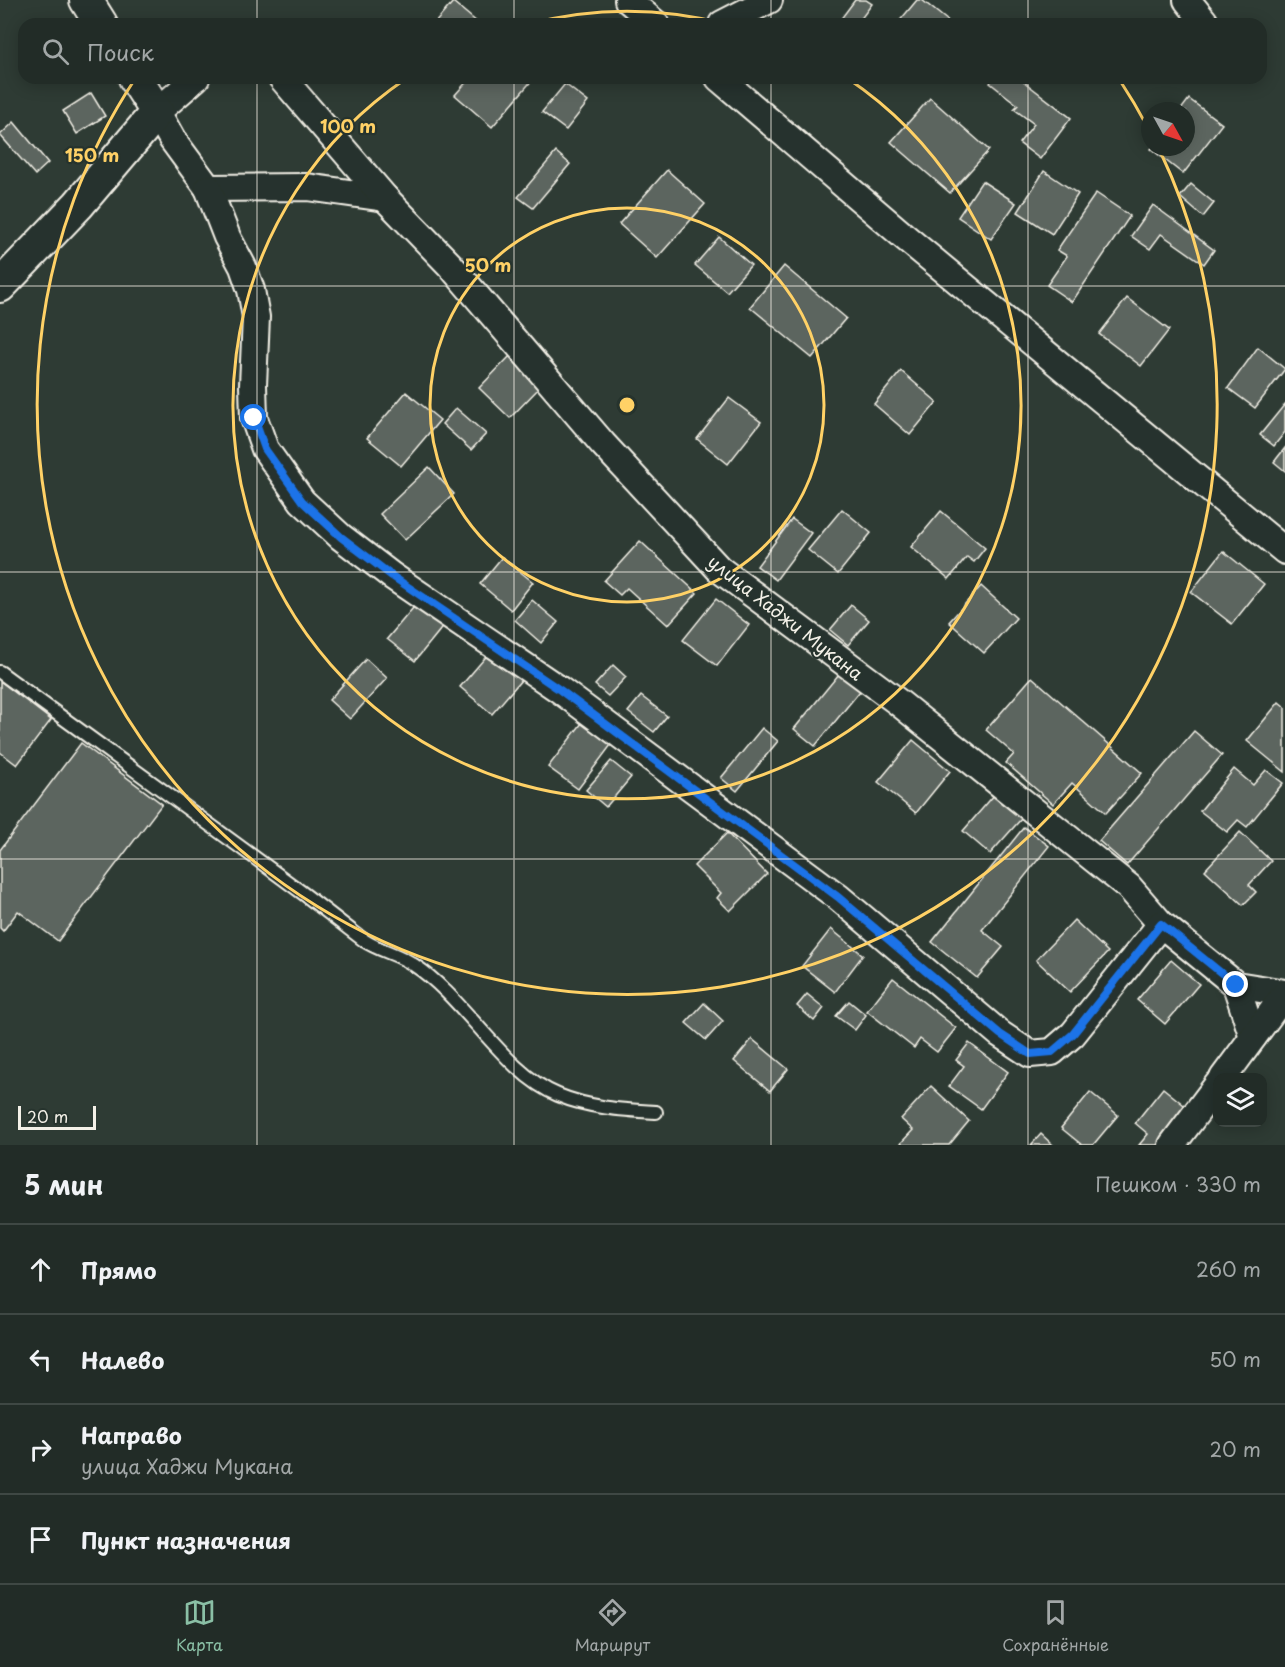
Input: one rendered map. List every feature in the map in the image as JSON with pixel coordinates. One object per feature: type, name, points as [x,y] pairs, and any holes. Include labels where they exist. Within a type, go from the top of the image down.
[{"type":"street","points":[[86,0],[97,18]]},
{"type":"street","points":[[628,0],[649,18]]},
{"type":"street","points":[[734,18],[769,0]]},
{"type":"street","points":[[1187,0],[1202,18]]},
{"type":"street","points":[[139,84],[172,139],[208,188],[251,290],[256,317],[253,377],[254,418],[265,449],[302,501],[341,537],[392,576],[560,690],[838,897],[1000,1034],[1030,1054],[1052,1052],[1073,1034],[1161,924]]},
{"type":"street","points":[[0,286],[78,205],[157,112],[189,84]]},
{"type":"street","name":"улица Хаджи Мукана","points":[[287,84],[385,198],[450,265],[603,444],[718,569],[917,716],[1129,887],[1161,924],[1236,985],[1285,994]]},
{"type":"street","points":[[726,84],[906,238],[1285,551]]},
{"type":"street","points":[[208,188],[307,187],[385,198]]},
{"type":"street","points":[[1236,985],[1253,1037]]},
{"type":"street","points":[[1226,1073],[1285,994]]},
{"type":"street","points":[[1172,1145],[1213,1091]]},
{"type":"lane","points":[[0,672],[368,943],[396,954],[415,965],[465,1010],[492,1042],[540,1085],[557,1095],[606,1109],[656,1112]]},
{"type":"building","points":[[855,0],[866,0],[872,4],[862,18],[842,18]]},
{"type":"building","points":[[917,0],[922,0],[944,18],[902,18]]},
{"type":"building","points":[[453,2],[472,18],[439,18]]},
{"type":"building","points":[[465,84],[529,84],[492,127],[455,95]]},
{"type":"building","points":[[565,84],[588,102],[566,130],[542,112]]},
{"type":"building","points":[[991,84],[1027,84],[1071,118],[1040,159],[1019,143],[1034,124],[1014,109],[1018,105]]},
{"type":"building","points":[[91,93],[105,116],[77,134],[63,111]]},
{"type":"building","points":[[930,98],[989,150],[950,193],[891,142]]},
{"type":"building","points":[[1195,104],[1222,124],[1183,174],[1160,156],[1195,156]]},
{"type":"building","points":[[14,122],[48,163],[35,175],[0,135]]},
{"type":"building","points":[[556,152],[570,164],[533,208],[518,197]]},
{"type":"building","points":[[667,170],[705,204],[657,258],[619,224]]},
{"type":"building","points":[[1044,171],[1078,194],[1052,234],[1018,212]]},
{"type":"building","points":[[982,181],[1016,203],[991,239],[958,217]]},
{"type":"building","points":[[1191,184],[1214,203],[1203,217],[1180,197]]},
{"type":"building","points":[[1096,193],[1130,216],[1072,302],[1047,285],[1067,256],[1057,250]]},
{"type":"building","points":[[1153,205],[1214,250],[1204,264],[1161,234],[1150,249],[1131,236]]},
{"type":"building","points":[[719,237],[751,265],[727,292],[695,265]]},
{"type":"building","points":[[784,266],[846,318],[812,358],[750,307]]},
{"type":"building","points":[[1127,298],[1169,330],[1141,366],[1099,334]]},
{"type":"building","points":[[1258,347],[1285,369],[1255,408],[1228,388]]},
{"type":"building","points":[[511,355],[542,385],[510,418],[479,388]]},
{"type":"building","points":[[901,371],[937,402],[910,435],[874,404]]},
{"type":"building","points":[[406,392],[440,420],[401,466],[367,438]]},
{"type":"building","points":[[729,398],[761,422],[728,464],[697,439]]},
{"type":"building","points":[[1285,404],[1285,432],[1274,446],[1260,435]]},
{"type":"building","points":[[456,408],[486,434],[471,450],[442,424]]},
{"type":"building","points":[[1285,448],[1285,471],[1274,462]]},
{"type":"building","points":[[429,467],[454,494],[405,540],[380,514]]},
{"type":"building","points":[[842,509],[871,533],[838,574],[808,550]]},
{"type":"building","points":[[941,511],[985,548],[974,562],[967,557],[949,579],[911,547]]},
{"type":"building","points":[[792,519],[811,533],[776,580],[757,566]]},
{"type":"building","points":[[640,541],[697,593],[668,625],[627,588],[620,595],[604,581]]},
{"type":"building","points":[[1223,551],[1264,584],[1232,624],[1191,592]]},
{"type":"building","points":[[502,557],[533,582],[511,610],[480,584]]},
{"type":"building","points":[[981,586],[1016,618],[984,653],[949,622]]},
{"type":"building","points":[[716,599],[749,625],[717,666],[683,640]]},
{"type":"building","points":[[532,600],[558,622],[541,643],[515,620]]},
{"type":"building","points":[[418,602],[445,624],[415,661],[387,639]]},
{"type":"building","points":[[851,605],[869,620],[848,645],[830,630]]},
{"type":"building","points":[[490,652],[522,679],[492,714],[460,687]]},
{"type":"building","points":[[366,659],[387,678],[350,719],[329,700]]},
{"type":"building","points":[[613,665],[626,677],[608,696],[595,685]]},
{"type":"building","points":[[839,674],[860,691],[815,746],[794,729]]},
{"type":"building","points":[[1032,677],[1142,773],[1106,813],[1072,783],[1053,804],[1006,763],[1014,754],[986,730]]},
{"type":"building","points":[[0,681],[51,720],[17,765],[0,752]]},
{"type":"building","points":[[641,696],[667,716],[654,732],[628,712]]},
{"type":"building","points":[[1279,702],[1285,707],[1285,772],[1247,741]]},
{"type":"building","points":[[582,723],[611,745],[578,789],[548,767]]},
{"type":"building","points":[[762,728],[778,741],[737,791],[721,778]]},
{"type":"building","points":[[1194,731],[1222,755],[1127,865],[1099,841]]},
{"type":"building","points":[[913,740],[950,771],[916,813],[878,782]]},
{"type":"building","points":[[81,743],[162,804],[58,941],[18,911],[3,931],[0,928],[0,850]]},
{"type":"building","points":[[611,761],[631,777],[606,807],[586,790]]},
{"type":"building","points":[[1234,769],[1253,785],[1266,770],[1283,783],[1247,827],[1238,820],[1227,832],[1200,811]]},
{"type":"building","points":[[995,794],[1022,818],[990,854],[963,831]]},
{"type":"building","points":[[1024,827],[1049,846],[982,930],[1003,947],[977,978],[932,942]]},
{"type":"building","points":[[1240,832],[1271,861],[1249,885],[1256,892],[1243,905],[1205,870]]},
{"type":"building","points":[[727,833],[767,874],[730,911],[717,898],[721,893],[694,866]]},
{"type":"building","points":[[1074,920],[1108,952],[1070,992],[1036,960]]},
{"type":"building","points":[[831,929],[863,955],[835,992],[802,966]]},
{"type":"building","points":[[1171,960],[1199,984],[1165,1024],[1137,1000]]},
{"type":"building","points":[[893,978],[956,1028],[937,1052],[920,1039],[914,1048],[867,1011]]},
{"type":"building","points":[[807,994],[824,1008],[814,1021],[797,1006]]},
{"type":"building","points":[[849,1001],[866,1015],[855,1030],[836,1016]]},
{"type":"building","points":[[704,1003],[723,1021],[706,1040],[686,1023]]},
{"type":"building","points":[[752,1039],[788,1069],[770,1091],[734,1061]]},
{"type":"building","points":[[969,1043],[1008,1072],[981,1109],[949,1086],[964,1066],[956,1060]]},
{"type":"building","points":[[931,1086],[969,1121],[949,1145],[903,1145],[901,1143],[913,1130],[901,1119]]},
{"type":"building","points":[[1163,1088],[1189,1109],[1160,1145],[1139,1145],[1148,1134],[1135,1123]]},
{"type":"building","points":[[1090,1092],[1118,1115],[1093,1145],[1082,1145],[1061,1128]]},
{"type":"building","points":[[1041,1134],[1053,1145],[1031,1145]]},
{"type":"route","points":[[254,418],[265,449],[302,501],[341,537],[392,576],[560,690],[838,897],[1000,1034],[1030,1054],[1052,1052],[1073,1034],[1161,924],[1236,985]]}]
